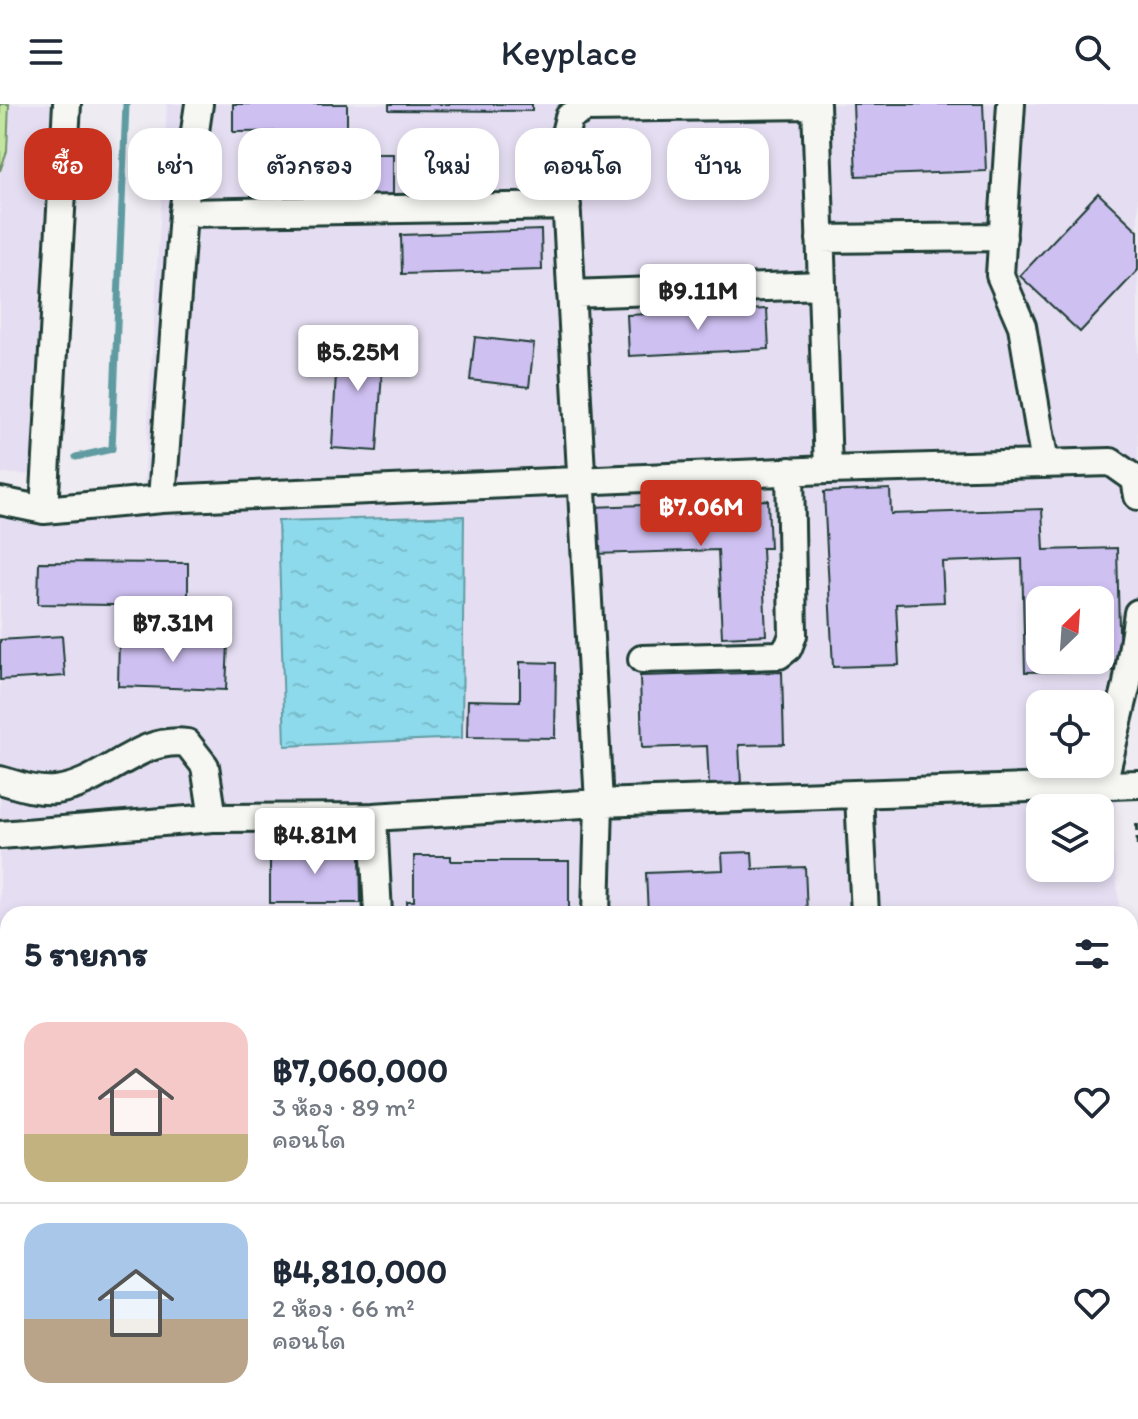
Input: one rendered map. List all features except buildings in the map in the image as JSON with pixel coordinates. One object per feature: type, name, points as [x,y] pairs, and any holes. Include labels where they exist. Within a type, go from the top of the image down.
[{"type":"lane","points":[[44,510],[67,104]]},
{"type":"lane","points":[[162,499],[183,213],[199,104]]},
{"type":"lane","points":[[1011,104],[1000,275],[1022,326],[1045,464]]},
{"type":"lane","points":[[596,906],[599,803],[563,142],[569,117],[586,108],[816,105],[828,470]]},
{"type":"lane","points":[[183,213],[567,206]]},
{"type":"lane","points":[[820,239],[1003,237]]},
{"type":"lane","points":[[571,294],[822,285]]},
{"type":"lane","points":[[0,501],[44,510],[162,499],[581,478],[1111,462],[1135,479],[1138,496]]},
{"type":"lane","points":[[642,659],[779,655],[788,648],[793,635],[790,471]]},
{"type":"lane","points":[[1103,784],[1127,684],[1138,613]]},
{"type":"lane","points":[[0,780],[24,787],[54,790],[87,781],[149,745],[170,741],[187,743],[205,766],[213,818]]},
{"type":"lane","points":[[0,835],[213,818],[373,817],[599,803],[1138,784]]},
{"type":"lane","points":[[859,796],[865,906]]},
{"type":"lane","points":[[373,817],[378,906]]},
{"type":"path","points":[[1137,824],[1138,850]]},
{"type":"shaded area","points":[[0,104],[76,104],[75,128],[24,128],[24,200],[70,200],[53,476],[0,473]]},
{"type":"shaded area","points":[[167,104],[1138,104],[1138,656],[1114,817],[1114,794],[1026,794],[1026,882],[1114,882],[1114,851],[1119,906],[0,906],[0,502],[144,486],[161,200],[222,200],[222,128],[166,128]]},
{"type":"green space","points":[[0,104],[9,104],[7,151],[0,171]]},
{"type":"water","points":[[464,516],[462,738],[285,746],[278,521]]},
{"type":"waterway","points":[[76,457],[112,449],[126,104]]}]
